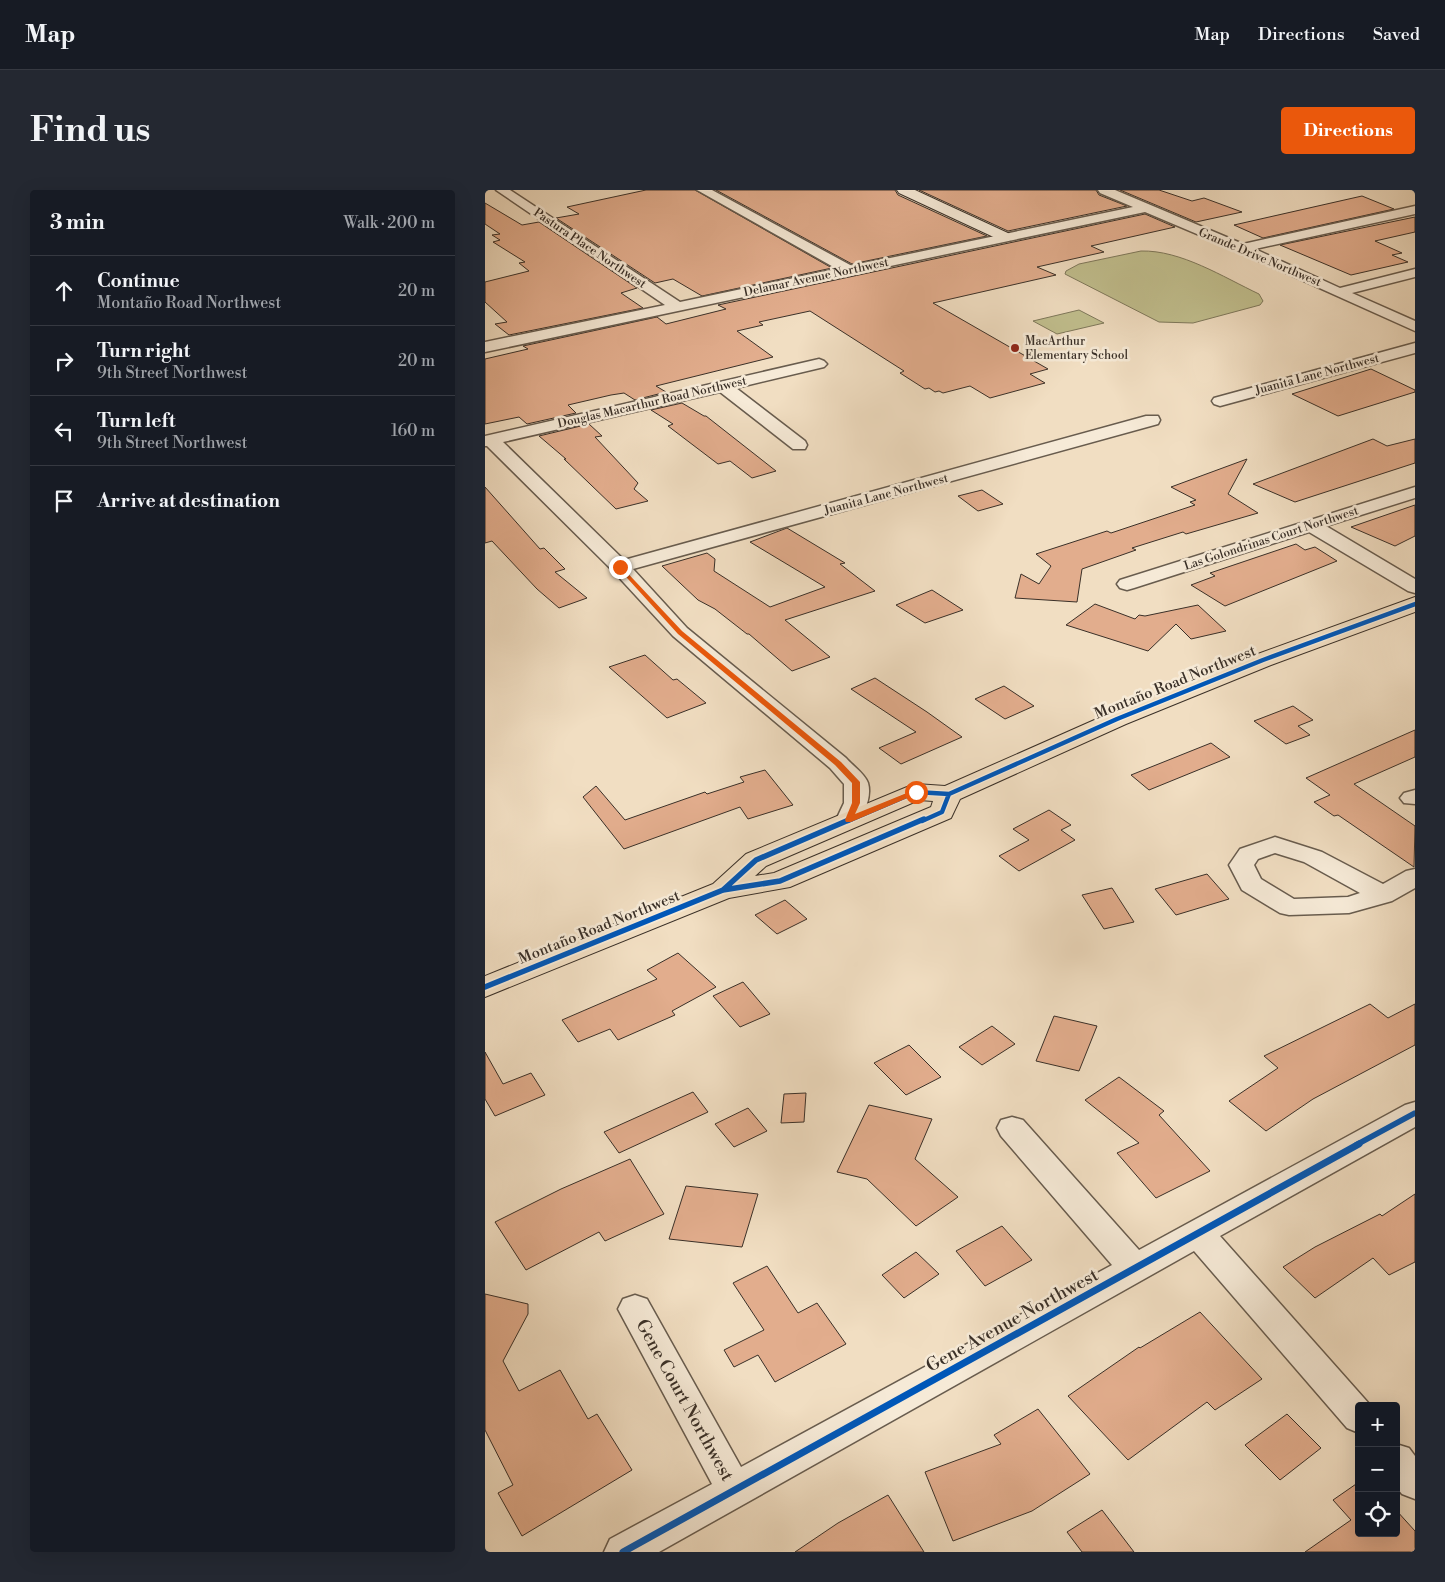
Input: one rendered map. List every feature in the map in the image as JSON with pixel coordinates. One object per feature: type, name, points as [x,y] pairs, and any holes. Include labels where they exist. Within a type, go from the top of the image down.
[{"type":"main road","name":"Montaño Road Northwest","points":[[723,890],[756,860],[916,792],[949,794],[1117,719],[1263,660],[1415,604]]},
{"type":"main road","name":"Montaño Road Northwest","points":[[485,987],[723,890],[780,881],[943,812],[949,794]]},
{"type":"street","name":"Pastura Place Northwest","points":[[503,190],[677,306]]},
{"type":"street","points":[[703,190],[849,270]]},
{"type":"street","points":[[904,190],[1005,237]]},
{"type":"street","name":"Grande Drive Northwest","points":[[1105,190],[1242,248],[1415,327]]},
{"type":"street","name":"Delamar Avenue Northwest","points":[[487,345],[1146,208]]},
{"type":"street","points":[[1242,248],[1415,210]]},
{"type":"street","points":[[1340,292],[1415,273]]},
{"type":"street","name":"Juanita Lane Northwest","points":[[1220,401],[1415,348]]},
{"type":"street","name":"Douglas Macarthur Road Northwest","points":[[488,441],[819,364]]},
{"type":"street","points":[[723,386],[799,444]]},
{"type":"street","name":"Juanita Lane Northwest","points":[[620,567],[1152,420]]},
{"type":"street","points":[[488,441],[620,567],[680,632],[838,763],[856,782],[856,803],[849,820]]},
{"type":"street","name":"Las Golondrinas Court Northwest","points":[[1127,584],[1415,492]]},
{"type":"street","points":[[1311,525],[1415,587]]},
{"type":"street","points":[[1383,895],[1313,857],[1275,845],[1249,854],[1241,865],[1251,884],[1289,908],[1349,905],[1383,895],[1415,877]]},
{"type":"street","name":"Gene Avenue Northwest","points":[[623,1552],[1134,1267],[1415,1113]]},
{"type":"street","points":[[1012,1128],[1134,1267]]},
{"type":"street","points":[[1198,1233],[1355,1412]]},
{"type":"street","name":"Gene Court Northwest","points":[[635,1309],[735,1490]]},
{"type":"street","points":[[1400,1465],[1415,1482]]},
{"type":"shaded area","points":[[1141,251],[1171,255],[1201,266],[1259,294],[1263,301],[1260,305],[1193,323],[1159,322],[1065,274],[1066,271],[1079,264]]},
{"type":"shaded area","points":[[1079,310],[1104,323],[1057,334],[1033,321]]},
{"type":"building","points":[[646,190],[695,190],[832,268],[702,296],[673,279],[655,283],[556,218],[579,214],[567,207]]},
{"type":"building","points":[[716,190],[895,190],[898,195],[987,236],[852,264]]},
{"type":"building","points":[[919,190],[1096,190],[1099,195],[1127,206],[1008,231]]},
{"type":"building","points":[[1120,190],[1159,190],[1192,201],[1204,198],[1242,212],[1196,222]]},
{"type":"building","points":[[1362,196],[1394,209],[1263,238],[1234,225]]},
{"type":"building","points":[[485,203],[522,225],[539,222],[637,288],[621,293],[643,308],[509,335],[495,324],[507,322],[485,302],[485,282],[529,271],[519,263],[525,262],[493,242],[500,240],[492,235],[500,234],[485,224]]},
{"type":"building","points":[[1145,214],[1175,227],[1091,246],[1104,252],[1037,267],[1056,275],[933,303],[1048,369],[1030,374],[1045,383],[990,398],[970,386],[943,393],[935,392],[929,388],[925,389],[900,373],[904,371],[810,311],[759,322],[763,325],[737,331],[773,357],[656,386],[666,392],[635,400],[624,393],[611,395],[568,405],[576,413],[527,424],[519,417],[485,424],[485,359],[528,349],[523,346],[657,317],[666,324],[726,309],[718,305]]},
{"type":"building","points":[[1415,217],[1415,232],[1375,241],[1402,253],[1392,255],[1408,262],[1351,275],[1280,245]]},
{"type":"building","points":[[1371,369],[1415,390],[1415,392],[1338,416],[1292,394]]},
{"type":"building","points":[[682,403],[706,416],[776,471],[752,478],[730,461],[718,464],[668,426],[673,424],[651,410]]},
{"type":"building","points":[[589,424],[602,436],[595,437],[638,483],[634,489],[648,501],[616,509],[564,459],[566,459],[539,436]]},
{"type":"building","points":[[1373,439],[1387,446],[1415,439],[1415,463],[1295,502],[1253,484]]},
{"type":"building","points":[[1247,459],[1228,494],[1258,513],[1186,534],[1183,532],[1132,548],[1136,550],[1082,569],[1077,602],[1015,598],[1021,574],[1039,584],[1051,566],[1036,554],[1107,531],[1111,533],[1195,505],[1190,502],[1196,500],[1171,487]]},
{"type":"building","points":[[485,487],[540,549],[544,548],[565,569],[555,572],[587,598],[559,608],[537,589],[492,541],[485,543]]},
{"type":"building","points":[[982,490],[1003,504],[978,511],[958,496]]},
{"type":"building","points":[[1415,505],[1415,536],[1395,546],[1351,527]]},
{"type":"building","points":[[787,528],[845,563],[840,564],[875,591],[785,620],[830,657],[792,671],[749,634],[715,609],[698,600],[662,566],[707,553],[715,559],[714,571],[770,607],[825,587],[750,542]]},
{"type":"building","points":[[1296,544],[1305,550],[1315,547],[1337,561],[1225,606],[1191,585],[1215,576],[1210,573]]},
{"type":"building","points":[[932,590],[963,610],[925,623],[896,605]]},
{"type":"building","points":[[1095,604],[1135,619],[1139,615],[1145,616],[1198,605],[1226,631],[1191,639],[1176,624],[1148,651],[1066,625]]},
{"type":"building","points":[[645,655],[673,680],[677,679],[706,703],[667,718],[609,667]]},
{"type":"building","points":[[875,678],[962,737],[901,764],[879,748],[916,732],[851,689]]},
{"type":"building","points":[[1004,686],[1034,706],[1005,719],[975,699]]},
{"type":"building","points":[[1293,706],[1313,720],[1298,726],[1310,735],[1286,744],[1254,721]]},
{"type":"building","points":[[1415,730],[1415,757],[1354,784],[1415,826],[1414,867],[1338,815],[1334,816],[1314,802],[1330,795],[1306,778]]},
{"type":"building","points":[[1211,743],[1230,757],[1149,790],[1131,775]]},
{"type":"building","points":[[765,770],[793,805],[748,819],[740,807],[624,849],[583,797],[596,786],[625,820],[705,792],[707,794],[744,782],[740,777]]},
{"type":"building","points":[[1049,810],[1071,825],[1061,830],[1075,840],[1019,871],[999,856],[1029,840],[1013,829]]},
{"type":"building","points":[[1207,874],[1229,899],[1176,915],[1155,889]]},
{"type":"building","points":[[1112,888],[1134,922],[1104,929],[1082,895]]},
{"type":"building","points":[[785,900],[807,919],[777,934],[755,915]]},
{"type":"building","points":[[678,953],[716,987],[672,1011],[675,1015],[618,1040],[610,1029],[578,1042],[562,1020],[657,979],[647,970]]},
{"type":"building","points":[[743,982],[770,1014],[740,1027],[713,996]]},
{"type":"building","points":[[1370,1004],[1388,1018],[1415,1004],[1415,1045],[1313,1099],[1266,1131],[1229,1101],[1278,1068],[1264,1056]]},
{"type":"building","points":[[1054,1016],[1097,1026],[1079,1071],[1036,1061]]},
{"type":"building","points":[[992,1026],[1015,1044],[982,1065],[959,1047]]},
{"type":"building","points":[[909,1045],[941,1077],[906,1095],[874,1063]]},
{"type":"building","points":[[485,1052],[503,1084],[531,1073],[545,1095],[495,1116],[485,1099]]},
{"type":"building","points":[[1119,1077],[1164,1111],[1159,1115],[1210,1171],[1156,1198],[1117,1153],[1139,1143],[1085,1100]]},
{"type":"building","points":[[693,1092],[708,1112],[619,1153],[604,1132]]},
{"type":"building","points":[[806,1093],[804,1122],[781,1123],[784,1094]]},
{"type":"building","points":[[869,1105],[932,1119],[915,1159],[958,1197],[916,1226],[867,1179],[837,1172]]},
{"type":"building","points":[[748,1108],[767,1131],[734,1147],[715,1124]]},
{"type":"building","points":[[630,1159],[664,1214],[605,1241],[599,1232],[526,1270],[495,1222],[561,1189]]},
{"type":"building","points":[[686,1186],[758,1194],[742,1247],[669,1239]]},
{"type":"building","points":[[1415,1194],[1415,1262],[1389,1275],[1373,1258],[1315,1298],[1283,1267],[1315,1247],[1380,1214],[1382,1216]]},
{"type":"building","points":[[1002,1226],[1032,1260],[985,1286],[956,1251]]},
{"type":"building","points":[[916,1252],[939,1274],[904,1298],[882,1275]]},
{"type":"building","points":[[767,1266],[798,1313],[817,1303],[846,1344],[775,1382],[758,1355],[734,1367],[724,1350],[764,1330],[733,1283]]},
{"type":"building","points":[[485,1294],[528,1304],[528,1314],[503,1361],[519,1391],[560,1370],[588,1419],[597,1414],[632,1470],[522,1536],[498,1493],[513,1485],[485,1430]]},
{"type":"building","points":[[1200,1312],[1262,1379],[1215,1410],[1207,1402],[1128,1460],[1068,1396],[1139,1347]]},
{"type":"building","points":[[1038,1409],[1090,1474],[1032,1511],[953,1541],[925,1472],[1001,1444],[994,1435]]},
{"type":"building","points":[[1287,1414],[1321,1448],[1280,1480],[1245,1445]]},
{"type":"building","points":[[1355,1485],[1355,1537],[1400,1537],[1400,1514],[1415,1531],[1415,1552],[1305,1552],[1351,1520],[1333,1500]]},
{"type":"building","points":[[888,1495],[924,1552],[795,1552],[838,1523]]},
{"type":"building","points":[[1102,1510],[1134,1552],[1082,1552],[1067,1532]]},
{"type":"cycle path","points":[[723,890],[756,860],[916,792],[949,794],[1117,719],[1263,660],[1415,604]]},
{"type":"cycle path","points":[[485,987],[723,890],[780,881],[942,812],[949,794]]},
{"type":"cycle path","points":[[623,1552],[1415,1113]]},
{"type":"place","name":"MacArthur Elementary School","points":[[1015,348]]},
{"type":"route","points":[[620,567],[680,632],[838,763],[856,782],[856,803],[849,820],[916,792]]}]
